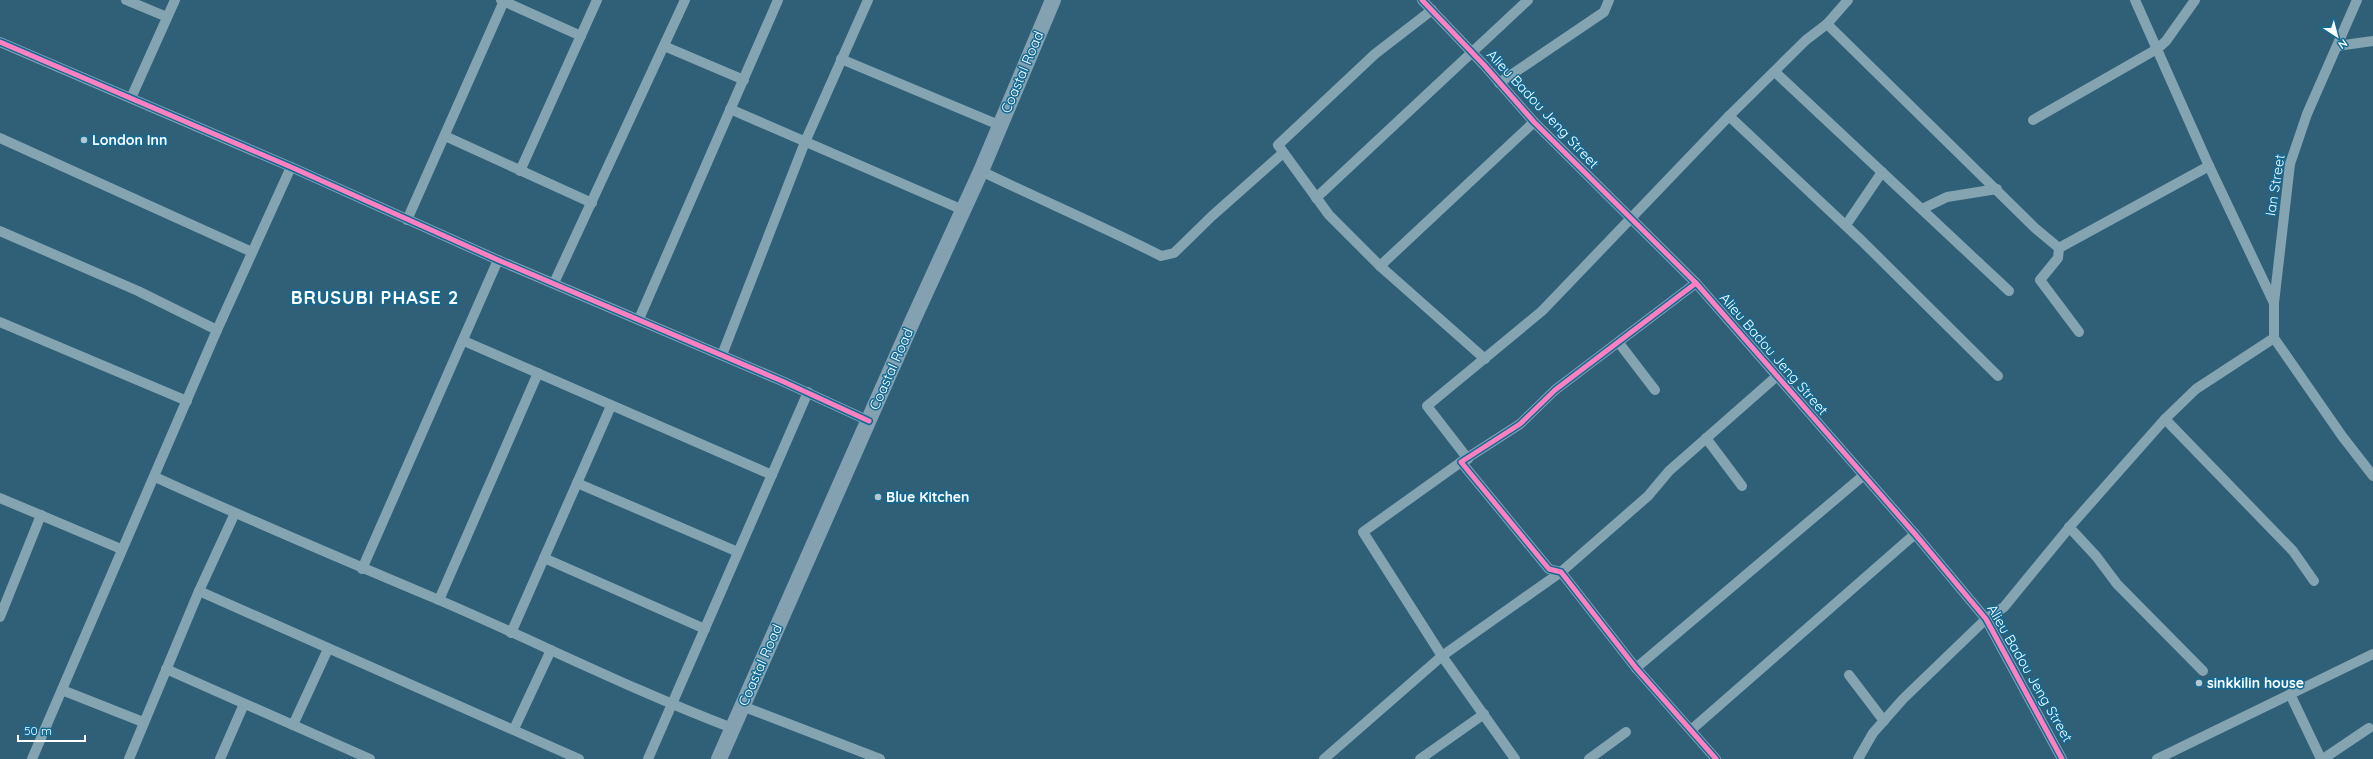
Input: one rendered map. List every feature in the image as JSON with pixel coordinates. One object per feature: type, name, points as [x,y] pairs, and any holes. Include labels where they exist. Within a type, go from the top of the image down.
[{"type":"main road","name":"Coastal Road","points":[[719,759],[981,171],[999,125],[1053,0]]},
{"type":"street","points":[[126,0],[167,17]]},
{"type":"street","points":[[131,98],[175,0]]},
{"type":"street","points":[[520,171],[597,0]]},
{"type":"street","points":[[554,283],[685,0]]},
{"type":"street","points":[[639,319],[778,0]]},
{"type":"street","points":[[722,355],[805,142],[868,0]]},
{"type":"street","name":"Alieu Badou Jeng Street","points":[[1422,0],[1472,52],[1534,122],[1696,283],[1915,534],[1986,619],[2062,759]]},
{"type":"street","points":[[1316,198],[1528,0]]},
{"type":"street","points":[[1498,83],[1604,12],[1609,0]]},
{"type":"street","points":[[1716,759],[1636,668],[1561,572],[1549,569],[1464,460],[1427,406],[1542,311],[1729,116],[1806,40],[1827,24],[1848,0]]},
{"type":"street","points":[[2135,0],[2208,166],[2274,303]]},
{"type":"street","points":[[2033,120],[2157,49],[2166,41],[2195,0]]},
{"type":"street","name":"Ian Street","points":[[2274,338],[2274,303],[2290,164],[2307,114],[2357,0]]},
{"type":"street","points":[[407,220],[446,136],[503,1],[581,36]]},
{"type":"street","points":[[1432,10],[1374,54],[1278,146],[1329,215],[1380,266],[1485,359]]},
{"type":"street","points":[[1827,24],[1997,189],[2035,228],[2058,248],[2058,258],[2040,280],[2079,332]]},
{"type":"street","points":[[0,42],[292,167],[498,260],[808,392],[869,421]]},
{"type":"street","points":[[2337,46],[2373,42]]},
{"type":"street","points":[[664,46],[744,80]]},
{"type":"street","points":[[841,59],[999,125]]},
{"type":"street","points":[[1775,72],[2009,291]]},
{"type":"street","points":[[730,109],[963,210]]},
{"type":"street","points":[[1729,116],[1846,225],[1998,376]]},
{"type":"street","points":[[1380,266],[1534,122]]},
{"type":"street","points":[[446,136],[592,203]]},
{"type":"street","points":[[0,138],[252,252]]},
{"type":"street","points":[[981,171],[1070,214],[1094,222],[1161,256],[1168,256],[1174,254],[1212,216],[1283,153]]},
{"type":"street","points":[[2058,248],[2208,166]]},
{"type":"street","points":[[32,759],[122,549],[155,477],[217,330],[292,167]]},
{"type":"street","points":[[1846,225],[1882,172]]},
{"type":"street","points":[[1922,209],[1948,197],[1997,189]]},
{"type":"street","points":[[0,231],[138,291],[217,330]]},
{"type":"street","points":[[362,569],[464,341],[498,260]]},
{"type":"street","points":[[1515,759],[1442,656],[1363,532],[1464,460],[1520,424],[1554,390],[1619,343],[1696,283]]},
{"type":"street","points":[[0,322],[187,401]]},
{"type":"street","points":[[1858,759],[1873,733],[1902,699],[1986,619],[2004,606],[2070,527],[2165,419],[2196,389],[2274,338],[2342,436],[2373,476]]},
{"type":"street","points":[[464,341],[772,475]]},
{"type":"street","points":[[1619,343],[1655,390]]},
{"type":"street","points":[[439,600],[538,373]]},
{"type":"street","points":[[1324,759],[1442,656],[1561,572],[1648,496],[1669,471],[1777,376]]},
{"type":"street","points":[[648,759],[808,392]]},
{"type":"street","points":[[511,633],[611,406]]},
{"type":"street","points":[[2165,419],[2293,551],[2314,581]]},
{"type":"street","points":[[1706,438],[1742,486]]},
{"type":"street","points":[[1636,668],[1864,476]]},
{"type":"street","points":[[155,477],[362,569],[439,600],[672,705],[732,728]]},
{"type":"street","points":[[577,483],[738,552]]},
{"type":"street","points":[[0,498],[122,549]]},
{"type":"street","points":[[129,759],[143,722],[199,591],[235,513]]},
{"type":"street","points":[[0,617],[41,515]]},
{"type":"street","points":[[2070,527],[2096,556],[2117,584],[2203,671]]},
{"type":"street","points":[[1691,730],[1915,534]]},
{"type":"street","points":[[544,558],[705,629]]},
{"type":"street","points":[[199,591],[328,649],[514,729],[560,755],[579,759]]},
{"type":"street","points":[[293,725],[328,649]]},
{"type":"street","points":[[514,729],[551,650]]},
{"type":"street","points":[[2157,759],[2373,654]]},
{"type":"street","points":[[166,669],[370,759]]},
{"type":"street","points":[[1849,675],[1884,721]]},
{"type":"street","points":[[62,690],[143,722]]},
{"type":"street","points":[[2290,694],[2322,759],[2369,728]]},
{"type":"street","points":[[220,759],[244,704]]},
{"type":"street","points":[[742,706],[875,758]]},
{"type":"street","points":[[1420,759],[1484,714]]},
{"type":"street","points":[[1589,759],[1626,732]]},
{"type":"cycle path","points":[[1422,0],[1484,65],[1534,122],[1696,283],[1915,534],[1986,619],[2062,759]]},
{"type":"cycle path","points":[[0,42],[291,167],[498,260],[782,381],[869,421]]},
{"type":"cycle path","points":[[1696,283],[1555,390],[1520,424],[1461,462],[1549,569],[1561,572],[1636,668],[1716,759]]},
{"type":"place","name":"London Inn","points":[[84,140]]},
{"type":"place","name":"Blue Kitchen","points":[[878,497]]},
{"type":"place","name":"sinkkilin house","points":[[2199,683]]},
{"type":"district","name":"BRUSUBI PHASE 2","points":[[375,297]]}]
